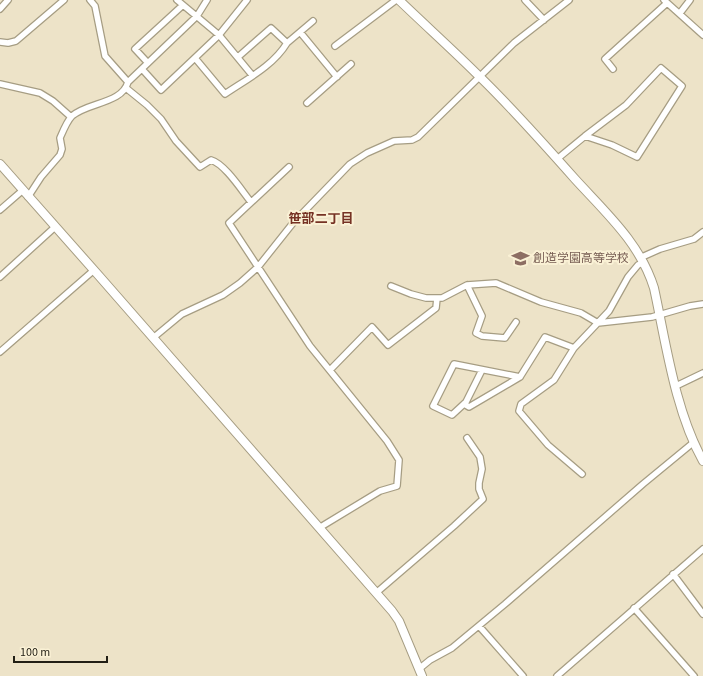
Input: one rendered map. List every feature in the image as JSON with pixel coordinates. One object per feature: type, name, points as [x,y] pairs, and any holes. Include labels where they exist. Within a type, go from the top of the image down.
[{"type":"street","points":[[0,9],[8,0]]},
{"type":"street","points":[[0,42],[8,43],[16,41],[64,0]]},
{"type":"street","points":[[90,0],[96,6],[105,56],[128,82]]},
{"type":"street","points":[[177,0],[219,35],[252,75]]},
{"type":"street","points":[[28,197],[60,155],[62,148],[60,138],[71,117],[86,108],[111,100],[126,88],[128,82],[197,16],[207,0]]},
{"type":"street","points":[[142,69],[161,90],[219,35],[248,0]]},
{"type":"street","points":[[335,46],[396,0]]},
{"type":"street","points":[[399,0],[480,77],[624,232],[643,259],[654,288],[676,386],[694,442],[702,456]]},
{"type":"street","points":[[525,0],[544,20]]},
{"type":"street","points":[[153,338],[182,314],[223,295],[240,283],[258,267],[293,223],[350,164],[367,153],[394,141],[412,140],[418,137],[514,43],[569,0]]},
{"type":"street","points":[[680,14],[690,0]]},
{"type":"street","points":[[613,69],[606,59],[666,1],[703,35]]},
{"type":"street","points":[[148,63],[135,49],[183,5]]},
{"type":"street","points":[[195,58],[225,94],[259,71],[280,54],[286,43],[314,21]]},
{"type":"street","points":[[238,57],[271,28],[286,43]]},
{"type":"street","points":[[300,32],[337,77]]},
{"type":"street","points":[[307,103],[351,64]]},
{"type":"street","points":[[557,159],[584,136],[626,105],[661,68],[682,86],[637,157],[612,145],[584,136]]},
{"type":"street","points":[[0,84],[40,93],[53,100],[71,117]]},
{"type":"street","points":[[126,88],[161,119],[176,141],[200,167],[211,160],[215,161],[251,202]]},
{"type":"street","points":[[0,164],[400,621],[421,673]]},
{"type":"street","points":[[289,167],[229,223],[310,346],[387,441],[399,460],[397,486],[380,491],[319,528]]},
{"type":"street","points":[[0,210],[23,190]]},
{"type":"street","points":[[0,276],[55,227]]},
{"type":"street","points":[[582,474],[548,445],[519,411],[521,404],[554,380],[574,348],[609,311],[628,277],[643,259],[660,249],[694,239],[703,232]]},
{"type":"street","points":[[0,352],[94,270]]},
{"type":"street","points":[[391,286],[426,298],[442,298],[467,285],[496,283],[508,286],[534,299],[581,313],[598,323],[652,317],[690,306],[703,304]]},
{"type":"street","points":[[467,285],[482,316],[476,333],[482,336],[505,338],[516,322]]},
{"type":"street","points":[[330,370],[372,327],[388,345],[436,308],[437,298]]},
{"type":"street","points":[[464,404],[469,407],[520,377],[545,337],[574,348]]},
{"type":"street","points":[[482,370],[466,402],[452,415],[433,406],[454,364],[520,377]]},
{"type":"street","points":[[676,386],[703,373]]},
{"type":"street","points":[[376,593],[483,499],[479,489],[482,469],[480,457],[467,438]]},
{"type":"street","points":[[412,676],[421,673],[430,660],[452,648],[479,626],[694,442]]},
{"type":"street","points":[[559,675],[703,549]]},
{"type":"street","points":[[673,574],[703,614]]},
{"type":"street","points":[[634,608],[694,676]]},
{"type":"street","points":[[479,626],[523,676]]},
{"type":"place","name":"創造学園高等学校","points":[[520,258]]},
{"type":"district","name":"笹部二丁目","points":[[321,219]]}]
